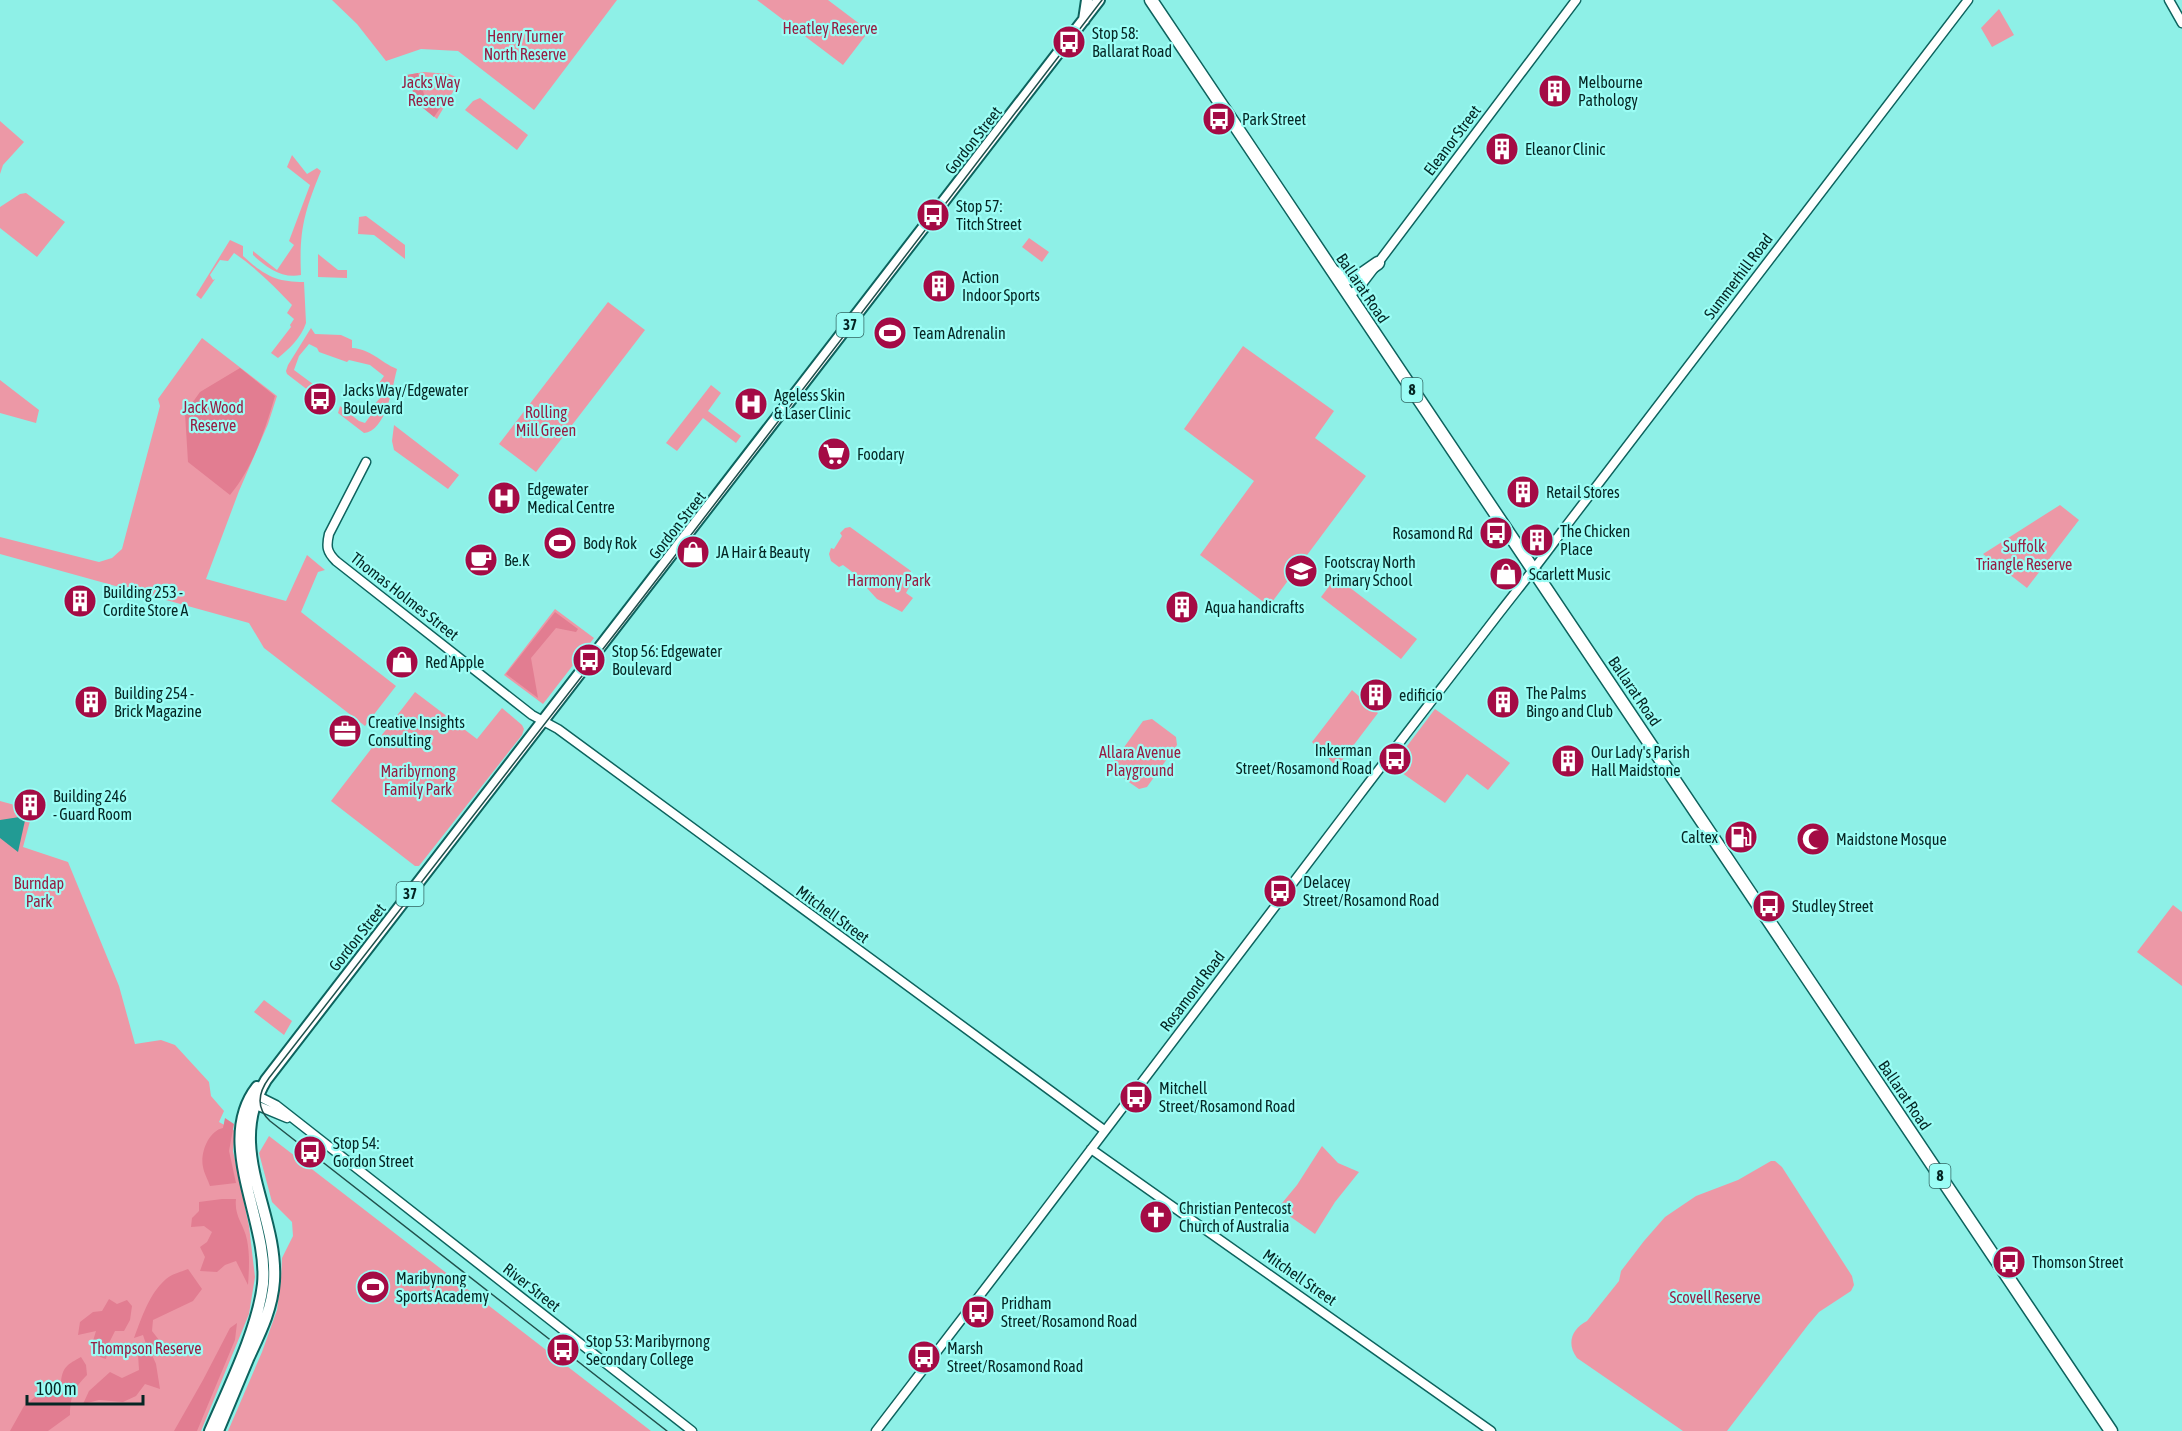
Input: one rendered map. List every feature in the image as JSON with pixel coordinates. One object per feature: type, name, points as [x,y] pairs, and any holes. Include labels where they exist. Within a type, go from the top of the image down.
[{"type":"highway","name":"Ballarat Road","points":[[1151,0],[2111,1431]]},
{"type":"highway","points":[[1332,270],[1342,277],[1355,279],[1378,263]]},
{"type":"main road","points":[[1084,21],[1087,0]]},
{"type":"main road","name":"Gordon Street","points":[[210,1431],[253,1324],[263,1282],[262,1247],[240,1142],[243,1117],[253,1099],[276,1066],[1099,0]]},
{"type":"main road","name":"Gordon Street","points":[[218,1431],[269,1309],[274,1281],[271,1234],[257,1190],[249,1152],[253,1099]]},
{"type":"main road","points":[[262,1247],[266,1238],[271,1234]]},
{"type":"street","name":"Eleanor Street","points":[[1348,296],[1359,288],[1576,0]]},
{"type":"street","name":"Summerhill Road","points":[[1534,571],[1566,525],[1968,0]]},
{"type":"street","points":[[2169,0],[2182,23]]},
{"type":"street","name":"Thomas Holmes Street","points":[[366,462],[329,534],[326,545],[328,553],[532,715],[544,721]]},
{"type":"street","name":"Rosamond Road","points":[[876,1431],[1473,647],[1534,571]]},
{"type":"street","name":"Mitchell Street","points":[[544,721],[1104,1130]]},
{"type":"street","name":"River Street","points":[[253,1099],[296,1122],[692,1431]]},
{"type":"street","name":"Mitchell Street","points":[[1091,1149],[1491,1431]]},
{"type":"green space","name":"Henry Turner North Reserve","points":[[332,0],[617,0],[534,110],[458,51],[421,49],[386,61],[357,24]]},
{"type":"green space","name":"Heatley Reserve","points":[[757,0],[828,0],[869,31],[843,65]]},
{"type":"green space","points":[[1999,9],[2014,35],[1992,47],[1981,28]]},
{"type":"green space","name":"Jacks Way Reserve","points":[[424,72],[449,74],[456,77],[457,85],[437,119],[417,103],[407,75]]},
{"type":"green space","points":[[418,73],[425,98],[435,106],[443,96],[449,95],[434,117],[417,103],[407,75]]},
{"type":"green space","points":[[480,98],[528,135],[517,150],[465,110],[473,101]]},
{"type":"green space","points":[[0,121],[24,142],[3,165],[0,174]]},
{"type":"green space","points":[[292,155],[307,174],[317,168],[321,171],[310,198],[304,222],[301,275],[294,276],[275,271],[253,255],[253,251],[277,270],[294,245],[289,241],[310,185],[287,167]]},
{"type":"green space","points":[[26,193],[65,222],[37,257],[0,228],[0,207],[20,194]]},
{"type":"green space","points":[[366,216],[405,245],[405,259],[374,235],[358,234],[359,217]]},
{"type":"green space","points":[[1029,238],[1049,252],[1042,262],[1022,247]]},
{"type":"green space","points":[[230,240],[243,246],[243,256],[264,273],[285,281],[304,282],[306,323],[298,338],[278,358],[271,353],[291,327],[294,319],[287,313],[292,305],[242,258],[234,253],[228,261],[220,260],[210,275],[213,280],[215,279],[201,299],[196,295]]},
{"type":"green space","points":[[318,254],[338,270],[347,270],[347,278],[318,277]]},
{"type":"green space","name":"Rolling Mill Green","points":[[608,302],[645,330],[536,472],[499,444]]},
{"type":"green space","points":[[311,328],[315,334],[341,335],[352,340],[352,348],[370,353],[397,369],[383,417],[372,430],[364,433],[338,413],[340,406],[365,423],[371,415],[368,412],[383,391],[377,386],[384,376],[370,365],[349,360],[347,362],[319,352],[317,348],[309,344],[299,356],[294,370],[321,390],[316,395],[313,394],[287,374],[288,365]]},
{"type":"green space","name":"Jack Wood Reserve","points":[[202,338],[277,396],[206,579],[286,601],[307,555],[325,570],[318,572],[301,612],[396,686],[365,726],[264,648],[249,623],[0,554],[0,537],[99,562],[112,558],[122,549],[160,406],[158,399]]},
{"type":"green space","points":[[1243,346],[1334,411],[1315,438],[1366,476],[1269,606],[1200,555],[1254,481],[1184,429]]},
{"type":"green space","points":[[240,368],[275,396],[252,461],[230,495],[188,462],[185,413],[200,392]]},
{"type":"green space","points":[[0,380],[39,410],[36,423],[0,413]]},
{"type":"green space","points":[[711,385],[721,393],[708,411],[741,436],[736,443],[703,418],[677,451],[666,443]]},
{"type":"green space","points":[[394,425],[459,475],[448,489],[394,450],[392,441]]},
{"type":"green space","name":"Suffolk Triangle Reserve","points":[[2060,505],[2079,520],[2027,588],[1983,554]]},
{"type":"green space","name":"Harmony Park","points":[[850,527],[911,571],[909,579],[911,584],[906,593],[913,598],[902,612],[877,599],[866,587],[867,583],[843,565],[839,567],[831,561],[829,554],[831,548],[834,549],[842,536],[840,533]]},
{"type":"green space","points":[[1336,577],[1417,639],[1401,659],[1321,597]]},
{"type":"green space","points":[[555,609],[594,638],[543,704],[504,675]]},
{"type":"green space","points":[[555,612],[578,629],[576,632],[556,628],[531,658],[538,698],[506,674]]},
{"type":"green space","points":[[1352,690],[1378,713],[1337,767],[1312,742]]},
{"type":"green space","name":"Maribyrnong Family Park","points":[[415,692],[477,739],[502,708],[524,729],[522,735],[419,866],[415,866],[331,801]]},
{"type":"green space","points":[[1435,709],[1510,763],[1488,790],[1467,774],[1445,803],[1392,766]]},
{"type":"green space","name":"Allara Avenue Playground","points":[[1152,719],[1176,737],[1177,745],[1147,787],[1139,789],[1117,774],[1113,767],[1114,761],[1143,721]]},
{"type":"green space","points":[[0,801],[33,810],[23,847],[68,862],[119,986],[135,1044],[161,1040],[175,1045],[209,1082],[211,1096],[224,1111],[219,1122],[235,1131],[233,1151],[249,1226],[255,1277],[249,1314],[201,1431],[0,1431]]},
{"type":"green space","points":[[2173,905],[2182,912],[2182,986],[2137,952]]},
{"type":"green space","points":[[264,1000],[292,1021],[284,1035],[254,1012]]},
{"type":"green space","points":[[225,1118],[234,1124],[229,1151],[236,1183],[210,1186],[202,1162],[204,1150],[209,1138],[223,1128]]},
{"type":"green space","name":"Maribynong Sports Academy","points":[[269,1136],[651,1431],[228,1431],[262,1352],[277,1310],[282,1258],[293,1236],[292,1222],[272,1202],[259,1153]]},
{"type":"green space","points":[[1322,1146],[1338,1163],[1359,1172],[1335,1202],[1315,1234],[1278,1208],[1297,1185]]},
{"type":"green space","name":"Scovell Reserve","points":[[1771,1161],[1775,1161],[1782,1167],[1852,1276],[1854,1285],[1851,1291],[1819,1312],[1727,1431],[1683,1431],[1577,1358],[1572,1347],[1572,1337],[1619,1281],[1621,1271],[1665,1217],[1696,1196],[1738,1180]]},
{"type":"green space","points":[[236,1199],[236,1211],[246,1234],[248,1246],[248,1285],[236,1261],[225,1265],[217,1272],[200,1271],[205,1257],[200,1247],[207,1242],[212,1232],[204,1226],[191,1227],[192,1218],[199,1211],[199,1202]]},
{"type":"green space","name":"Thompson Reserve","points":[[188,1269],[202,1289],[193,1301],[153,1320],[152,1331],[159,1340],[152,1355],[156,1364],[160,1389],[145,1384],[136,1396],[123,1402],[99,1400],[83,1404],[89,1391],[110,1372],[122,1378],[139,1370],[138,1354],[146,1344],[143,1335],[134,1338],[147,1306],[166,1279]]},
{"type":"green space","points":[[109,1299],[117,1304],[127,1300],[132,1306],[130,1320],[124,1331],[115,1331],[109,1343],[106,1359],[97,1356],[93,1341],[96,1331],[78,1335],[80,1322],[93,1312],[102,1311]]},
{"type":"green space","points":[[237,1323],[235,1340],[197,1431],[174,1431],[230,1328]]},
{"type":"green space","points":[[81,1357],[86,1365],[87,1375],[74,1393],[70,1415],[48,1431],[10,1431],[24,1406],[35,1397],[41,1386],[61,1383],[66,1367]]},
{"type":"water","points":[[26,816],[18,852],[0,838],[0,820]]},
{"type":"tram line","points":[[667,1431],[270,1121],[262,1111],[261,1095],[269,1078],[631,613],[1102,0]]},
{"type":"place","name":"Stop 58: Ballarat Road","points":[[1069,42]]},
{"type":"place","name":"Melbourne Pathology","points":[[1555,91]]},
{"type":"place","name":"Park Street","points":[[1219,119]]},
{"type":"place","name":"Eleanor Clinic","points":[[1502,149]]},
{"type":"place","name":"Stop 57: Titch Street","points":[[933,215]]},
{"type":"place","name":"Action Indoor Sports","points":[[939,286]]},
{"type":"place","name":"Team Adrenalin","points":[[890,333]]},
{"type":"place","name":"Jacks Way/Edgewater Boulevard","points":[[320,399]]},
{"type":"place","name":"Ageless Skin & Laser Clinic","points":[[751,404]]},
{"type":"place","name":"Foodary","points":[[834,454]]},
{"type":"place","name":"Retail Stores","points":[[1523,492]]},
{"type":"place","name":"Edgewater Medical Centre","points":[[504,498]]},
{"type":"place","name":"Rosamond Rd","points":[[1496,533]]},
{"type":"place","name":"The Chicken Place","points":[[1537,540]]},
{"type":"place","name":"Body Rok","points":[[560,543]]},
{"type":"place","name":"JA Hair & Beauty","points":[[693,552]]},
{"type":"place","name":"Be.K","points":[[481,560]]},
{"type":"place","name":"Footscray North Primary School","points":[[1301,571]]},
{"type":"place","name":"Scarlett Music","points":[[1506,574]]},
{"type":"place","name":"Building 253 - Cordite Store A","points":[[80,601]]},
{"type":"place","name":"Aqua handicrafts","points":[[1182,607]]},
{"type":"place","name":"Stop 56: Edgewater Boulevard","points":[[589,660]]},
{"type":"place","name":"Red Apple","points":[[402,662]]},
{"type":"place","name":"edificio","points":[[1376,695]]},
{"type":"place","name":"Building 254 - Brick Magazine","points":[[91,702]]},
{"type":"place","name":"The Palms Bingo and Club","points":[[1503,702]]},
{"type":"place","name":"Creative Insights Consulting","points":[[345,731]]},
{"type":"place","name":"Inkerman Street/Rosamond Road","points":[[1395,759]]},
{"type":"place","name":"Our Lady's Parish Hall Maidstone","points":[[1568,761]]},
{"type":"place","name":"Building 246 - Guard Room","points":[[30,805]]},
{"type":"place","name":"Caltex","points":[[1741,837]]},
{"type":"place","name":"Maidstone Mosque","points":[[1813,839]]},
{"type":"place","name":"Delacey Street/Rosamond Road","points":[[1280,891]]},
{"type":"place","name":"Studley Street","points":[[1769,906]]},
{"type":"place","name":"Mitchell Street/Rosamond Road","points":[[1136,1097]]},
{"type":"place","name":"Stop 54: Gordon Street","points":[[310,1152]]},
{"type":"place","name":"Christian Pentecost Church of Australia","points":[[1156,1217]]},
{"type":"place","name":"Thomson Street","points":[[2009,1262]]},
{"type":"place","name":"Maribynong Sports Academy","points":[[373,1287]]},
{"type":"place","name":"Pridham Street/Rosamond Road","points":[[978,1312]]},
{"type":"place","name":"Stop 53: Maribyrnong Secondary College","points":[[563,1350]]},
{"type":"place","name":"Marsh Street/Rosamond Road","points":[[924,1357]]},
{"type":"park label","name":"Burndap Park","points":[[39,892]]}]
